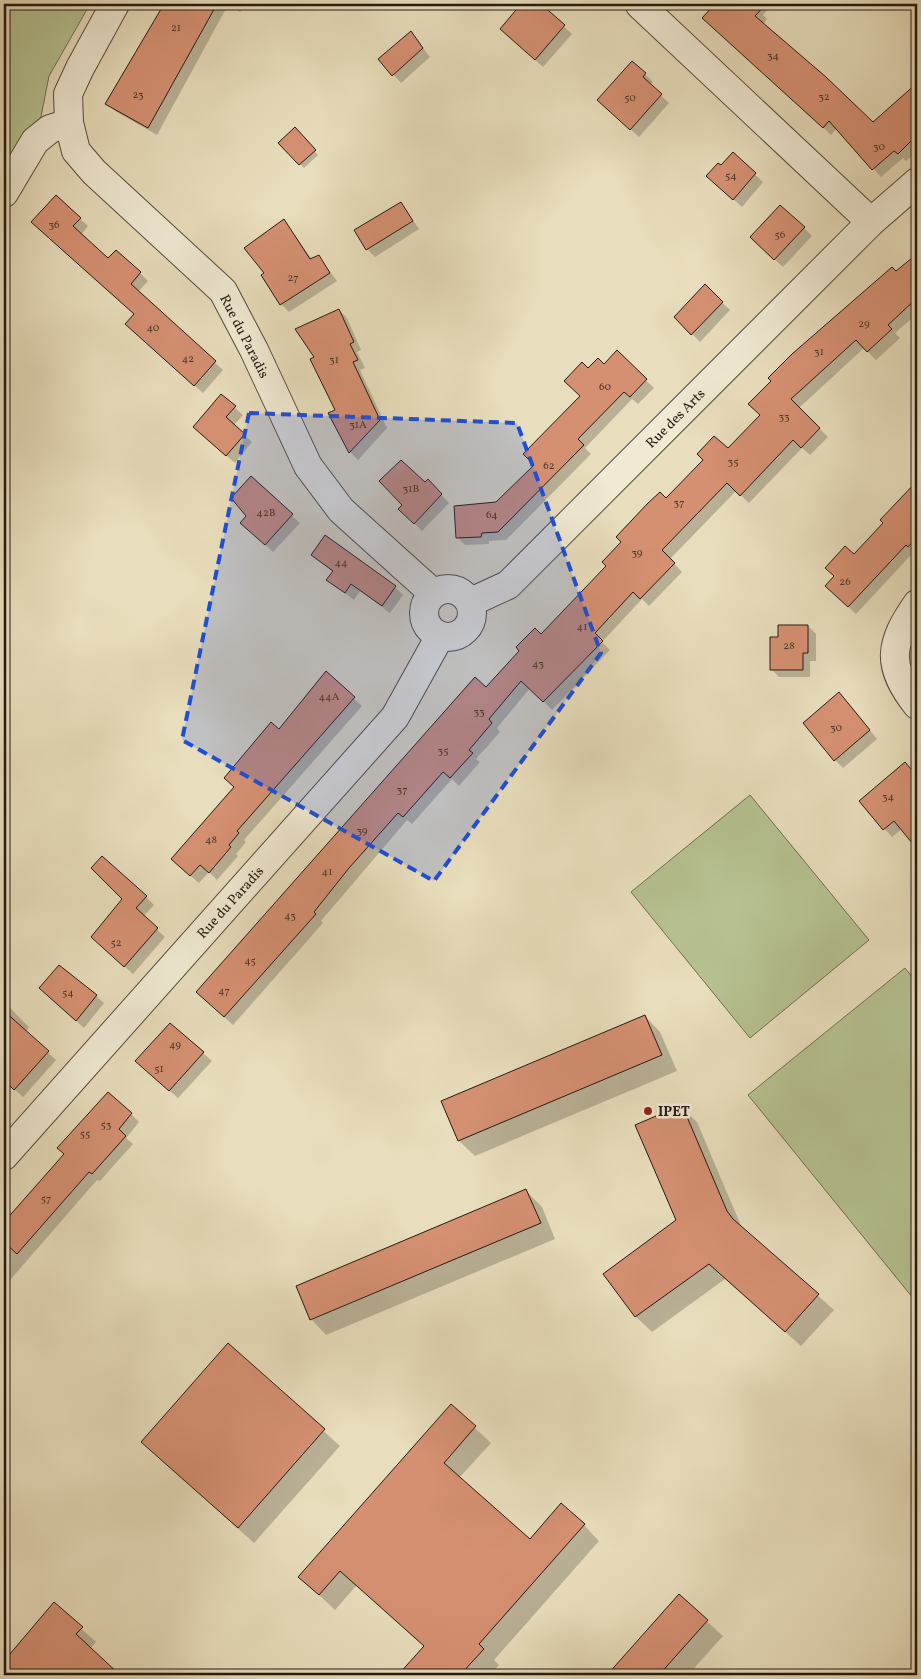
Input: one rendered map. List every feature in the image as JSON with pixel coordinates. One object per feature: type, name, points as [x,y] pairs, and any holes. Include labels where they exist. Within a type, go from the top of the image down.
[{"type":"street","name":"Rue du Paradis","points":[[115,4],[68,94],[68,123],[76,151],[94,172],[223,291],[254,350],[308,466],[341,510],[433,594]]},
{"type":"street","points":[[640,5],[871,222]]},
{"type":"street","points":[[4,193],[35,141],[50,129],[68,123]]},
{"type":"street","name":"Rue des Arts","points":[[470,602],[508,585],[871,222],[917,182]]},
{"type":"street","points":[[440,589],[457,590],[470,602],[472,620],[468,627],[457,636],[440,636],[428,628],[424,608],[433,594],[440,589]]},
{"type":"street","points":[[917,604],[896,644],[894,664],[903,685],[917,705]]},
{"type":"street","name":"Rue du Paradis","points":[[4,1156],[395,717],[440,636]]},
{"type":"highlighted area","points":[[249,413],[517,423],[601,653],[434,881],[182,740]]},
{"type":"green space","points":[[4,4],[90,4],[49,76],[34,152],[4,209]]},
{"type":"green space","points":[[750,795],[869,940],[750,1038],[631,892]]},
{"type":"green space","points":[[905,968],[917,983],[917,1303],[748,1095]]},
{"type":"building","points":[[164,4],[217,4],[148,128],[105,104]]},
{"type":"building","points":[[521,4],[541,4],[565,25],[535,60],[500,29]]},
{"type":"building","points":[[715,4],[766,4],[755,16],[826,77],[873,122],[917,83],[917,128],[912,140],[898,154],[894,151],[872,170],[829,121],[823,128],[702,18]]},
{"type":"building","points":[[411,31],[423,48],[392,76],[378,59]]},
{"type":"building","points":[[632,61],[646,73],[643,77],[662,94],[630,130],[597,100]]},
{"type":"building","points":[[295,127],[316,150],[299,165],[278,143]]},
{"type":"building","points":[[733,152],[756,173],[733,200],[706,176],[718,163],[721,165]]},
{"type":"building","points":[[56,195],[81,218],[73,226],[108,258],[116,250],[141,272],[131,284],[216,361],[194,386],[125,324],[134,314],[31,222]]},
{"type":"building","points":[[401,202],[413,221],[366,250],[354,230]]},
{"type":"building","points":[[780,205],[805,227],[774,260],[750,237]]},
{"type":"building","points":[[284,219],[310,259],[319,255],[330,273],[280,305],[261,275],[264,273],[244,248]]},
{"type":"building","points":[[917,254],[917,298],[888,325],[892,329],[867,352],[856,340],[791,399],[820,428],[801,448],[793,440],[740,496],[727,483],[662,550],[675,563],[640,599],[633,592],[595,633],[603,641],[543,702],[521,681],[489,719],[492,723],[469,750],[473,753],[450,778],[443,772],[403,817],[398,813],[349,868],[314,912],[316,914],[224,1017],[196,992],[475,677],[486,687],[519,651],[516,647],[535,628],[541,634],[606,566],[602,562],[621,542],[616,537],[648,503],[660,492],[666,498],[703,460],[697,454],[714,436],[728,448],[760,415],[748,404],[771,381],[768,378],[792,354],[892,267],[896,271]]},
{"type":"building","points":[[705,284],[723,302],[691,335],[674,317]]},
{"type":"building","points":[[339,309],[354,342],[350,344],[358,360],[353,362],[380,420],[349,453],[328,413],[335,410],[310,359],[314,357],[295,329]]},
{"type":"building","points":[[617,350],[647,379],[630,397],[624,392],[578,439],[584,445],[498,532],[482,533],[481,537],[456,538],[454,506],[496,502],[534,465],[523,454],[580,396],[564,381],[582,362],[588,368],[598,358],[604,364]]},
{"type":"building","points":[[221,394],[236,406],[226,417],[245,434],[226,456],[193,427]]},
{"type":"building","points":[[401,460],[425,482],[428,479],[442,494],[414,524],[398,509],[402,505],[379,481]]},
{"type":"building","points":[[251,476],[293,514],[265,545],[240,523],[246,516],[231,498]]},
{"type":"building","points":[[917,481],[917,537],[908,547],[906,545],[848,607],[825,586],[834,576],[825,568],[845,546],[854,554],[883,523],[880,520]]},
{"type":"building","points":[[325,535],[396,586],[382,606],[351,584],[345,593],[326,580],[333,571],[311,555]]},
{"type":"building","points":[[778,625],[808,625],[808,653],[803,653],[803,670],[770,670],[770,637],[778,637]]},
{"type":"building","points":[[326,671],[355,697],[237,831],[239,833],[229,845],[231,847],[209,873],[200,865],[190,876],[171,859],[234,787],[224,778],[271,722],[279,729]]},
{"type":"building","points":[[839,692],[870,730],[834,761],[803,723]]},
{"type":"building","points":[[905,762],[917,776],[917,849],[894,821],[883,830],[859,801]]},
{"type":"building","points":[[102,856],[147,896],[136,908],[158,928],[124,967],[91,937],[122,899],[91,868]]},
{"type":"building","points":[[59,965],[97,995],[76,1021],[39,988]]},
{"type":"building","points":[[4,1011],[49,1051],[14,1090],[4,1080]]},
{"type":"building","points":[[645,1015],[662,1055],[458,1141],[441,1101]]},
{"type":"building","points":[[170,1023],[204,1052],[169,1091],[135,1061]]},
{"type":"building","points":[[108,1092],[132,1113],[119,1129],[126,1136],[92,1174],[89,1172],[17,1254],[4,1242],[4,1222],[64,1154],[57,1148]]},
{"type":"building","points":[[682,1105],[727,1211],[733,1219],[819,1294],[785,1332],[709,1264],[635,1317],[603,1274],[676,1220],[635,1125]]},
{"type":"building","points":[[526,1189],[541,1223],[310,1320],[296,1286]]},
{"type":"building","points":[[228,1343],[325,1429],[238,1528],[141,1442]]},
{"type":"building","points":[[451,1404],[476,1426],[444,1463],[530,1539],[561,1503],[585,1524],[479,1644],[484,1649],[460,1675],[398,1675],[424,1646],[340,1571],[319,1595],[298,1577]]},
{"type":"building","points":[[679,1594],[708,1620],[659,1675],[607,1675]]},
{"type":"building","points":[[54,1602],[83,1627],[76,1634],[120,1675],[4,1675],[4,1661]]},
{"type":"place","name":"IPET","points":[[648,1111]]}]
